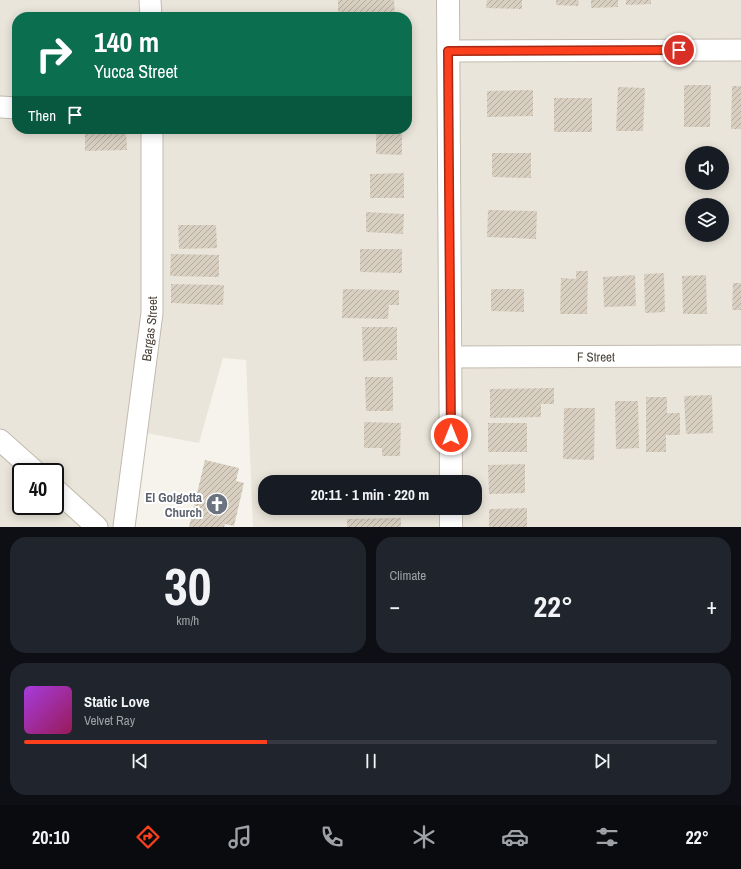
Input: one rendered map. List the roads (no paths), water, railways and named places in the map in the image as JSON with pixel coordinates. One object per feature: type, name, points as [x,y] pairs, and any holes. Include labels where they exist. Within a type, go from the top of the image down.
[{"type":"street","points":[[150,0],[150,12]]},
{"type":"street","points":[[448,0],[451,475]]},
{"type":"street","points":[[448,51],[741,50]]},
{"type":"street","points":[[0,107],[12,108]]},
{"type":"street","name":"Bargas Street","points":[[124,527],[152,313],[152,134]]},
{"type":"street","name":"F Street","points":[[450,357],[741,356]]},
{"type":"street","points":[[0,440],[26,463]]},
{"type":"street","points":[[64,497],[97,527]]},
{"type":"street","points":[[451,515],[451,527]]},
{"type":"place","name":"El Golgotta Church","points":[[217,504]]}]
